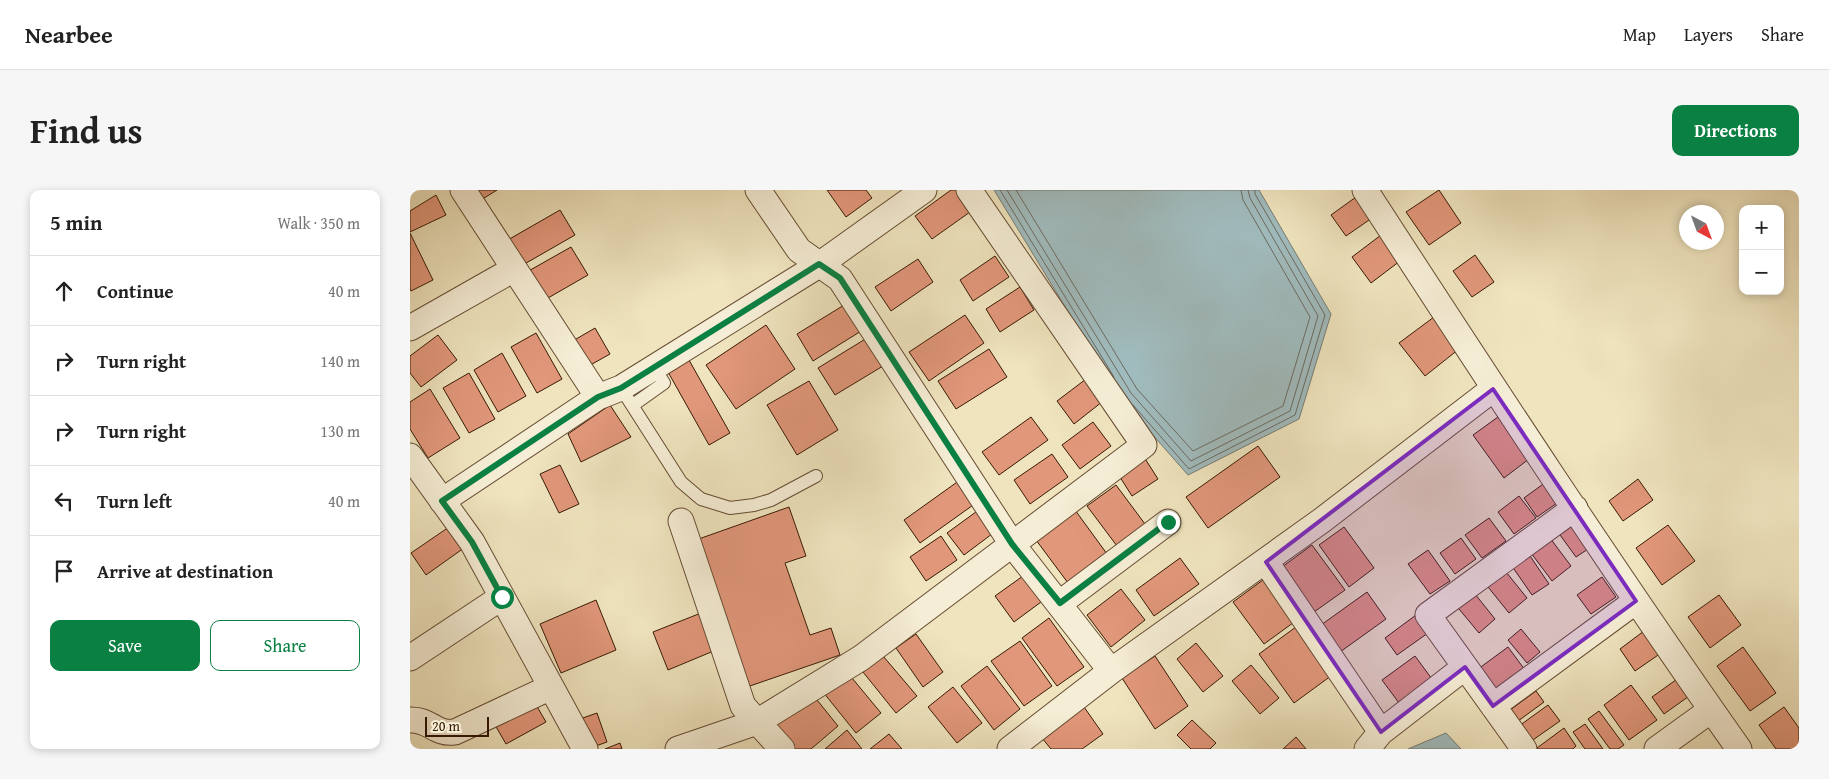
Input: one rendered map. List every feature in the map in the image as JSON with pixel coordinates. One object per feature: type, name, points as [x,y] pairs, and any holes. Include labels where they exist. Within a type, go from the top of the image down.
[{"type":"street","points":[[463,190],[598,397]]},
{"type":"street","points":[[758,190],[799,250],[840,278],[1012,544],[1060,603],[1111,671]]},
{"type":"street","points":[[442,501],[598,397],[627,396],[654,367],[819,264],[924,190]]},
{"type":"street","points":[[678,749],[757,722],[861,658],[1144,445],[969,190]]},
{"type":"street","points":[[1365,190],[1493,389],[1636,601],[1739,749]]},
{"type":"street","points":[[410,328],[514,269]]},
{"type":"street","points":[[1020,746],[1111,671],[1266,562],[1493,389]]},
{"type":"street","points":[[410,456],[472,542],[585,749]]},
{"type":"street","points":[[1524,749],[1428,615],[1575,508]]},
{"type":"street","points":[[681,521],[743,706],[782,749]]},
{"type":"street","points":[[1060,603],[1168,522]]},
{"type":"street","points":[[1266,562],[1374,741],[1465,667]]},
{"type":"street","points":[[410,658],[502,597]]},
{"type":"street","points":[[1493,706],[1636,601]]},
{"type":"street","points":[[410,720],[421,720],[441,732],[455,732],[550,687]]},
{"type":"street","points":[[1657,749],[1711,710]]},
{"type":"lane","points":[[627,396],[681,482],[701,500],[730,508],[754,505],[771,500],[816,476]]},
{"type":"highlighted area","points":[[1493,389],[1636,601],[1493,706],[1465,667],[1381,732],[1266,562]]},
{"type":"water","points":[[994,190],[1259,190],[1331,314],[1299,419],[1188,475],[1122,400]]},
{"type":"water","points":[[1446,733],[1461,749],[1408,749]]},
{"type":"building","points":[[475,190],[497,190],[481,200]]},
{"type":"building","points":[[827,190],[866,190],[872,198],[846,217]]},
{"type":"building","points":[[951,190],[964,190],[977,207],[932,239],[915,216]]},
{"type":"building","points":[[1439,190],[1461,223],[1429,245],[1406,212]]},
{"type":"building","points":[[436,195],[446,215],[410,232],[410,211]]},
{"type":"building","points":[[1356,197],[1372,218],[1346,236],[1331,215]]},
{"type":"building","points":[[560,210],[575,235],[521,266],[506,241]]},
{"type":"building","points":[[410,233],[433,280],[411,291],[410,289]]},
{"type":"building","points":[[1381,235],[1400,261],[1371,283],[1352,257]]},
{"type":"building","points":[[571,247],[588,275],[541,302],[525,273]]},
{"type":"building","points":[[1475,255],[1494,282],[1472,297],[1453,271]]},
{"type":"building","points":[[995,256],[1009,277],[973,301],[960,280]]},
{"type":"building","points":[[918,259],[933,282],[891,311],[875,287]]},
{"type":"building","points":[[1020,287],[1034,310],[1000,332],[986,309]]},
{"type":"building","points":[[849,302],[866,328],[813,361],[797,334]]},
{"type":"building","points":[[965,315],[984,343],[929,381],[909,352]]},
{"type":"building","points":[[1434,317],[1459,349],[1425,376],[1399,343]]},
{"type":"building","points":[[766,325],[795,369],[736,409],[706,365]]},
{"type":"building","points":[[595,328],[610,354],[585,368],[571,342]]},
{"type":"building","points":[[536,333],[562,379],[537,393],[511,347]]},
{"type":"building","points":[[438,335],[457,360],[421,387],[410,373],[410,356]]},
{"type":"building","points":[[867,338],[883,366],[835,395],[818,368]]},
{"type":"building","points":[[989,349],[1007,377],[956,409],[938,381]]},
{"type":"building","points":[[502,353],[526,396],[498,412],[474,370]]},
{"type":"building","points":[[689,360],[730,433],[709,445],[668,372]]},
{"type":"building","points":[[469,373],[495,419],[469,433],[443,388]]},
{"type":"building","points":[[1090,376],[1107,398],[1074,424],[1057,401]]},
{"type":"building","points":[[809,381],[838,430],[797,455],[767,405]]},
{"type":"building","points":[[430,389],[460,438],[428,458],[410,429],[410,402]]},
{"type":"building","points":[[610,405],[631,437],[581,462],[568,434]]},
{"type":"building","points":[[1031,417],[1048,440],[999,475],[982,452]]},
{"type":"building","points":[[1498,417],[1529,459],[1504,478],[1473,435]]},
{"type":"building","points":[[1093,422],[1111,446],[1080,469],[1062,445]]},
{"type":"building","points":[[1258,446],[1280,477],[1208,528],[1186,497]]},
{"type":"building","points":[[1052,454],[1068,477],[1030,504],[1014,480]]},
{"type":"building","points":[[1144,457],[1158,479],[1132,496],[1118,474]]},
{"type":"building","points":[[560,465],[579,504],[559,513],[540,474]]},
{"type":"building","points":[[1638,479],[1653,500],[1623,521],[1609,501]]},
{"type":"building","points":[[960,480],[976,503],[920,543],[904,520]]},
{"type":"building","points":[[1546,482],[1560,501],[1537,517],[1524,498]]},
{"type":"building","points":[[1116,485],[1148,528],[1120,550],[1087,506]]},
{"type":"building","points":[[1519,496],[1536,518],[1514,534],[1498,512]]},
{"type":"building","points":[[789,507],[806,556],[785,563],[810,635],[831,628],[840,655],[744,688],[693,541]]},
{"type":"building","points":[[980,509],[996,531],[964,555],[947,533]]},
{"type":"building","points":[[1075,510],[1110,558],[1071,587],[1036,540]]},
{"type":"building","points":[[1572,515],[1594,545],[1576,557],[1555,528]]},
{"type":"building","points":[[1489,518],[1506,541],[1482,558],[1465,535]]},
{"type":"building","points":[[1668,525],[1695,561],[1662,585],[1636,548]]},
{"type":"building","points":[[449,527],[464,548],[426,575],[411,553]]},
{"type":"building","points":[[1344,527],[1374,568],[1349,587],[1319,545]]},
{"type":"building","points":[[1547,534],[1571,566],[1552,581],[1528,549]]},
{"type":"building","points":[[941,536],[957,560],[926,581],[910,557]]},
{"type":"building","points":[[1461,538],[1476,559],[1455,574],[1440,553]]},
{"type":"building","points":[[1312,545],[1345,590],[1314,612],[1282,567]]},
{"type":"building","points":[[1428,550],[1450,581],[1430,594],[1408,564]]},
{"type":"building","points":[[1526,550],[1549,584],[1532,595],[1509,562]]},
{"type":"building","points":[[1180,558],[1199,584],[1154,616],[1136,590]]},
{"type":"building","points":[[1502,567],[1527,598],[1509,613],[1484,582]]},
{"type":"building","points":[[1023,576],[1041,602],[1014,622],[995,596]]},
{"type":"building","points":[[1267,577],[1297,620],[1264,644],[1233,602]]},
{"type":"building","points":[[1602,577],[1616,597],[1591,614],[1577,595]]},
{"type":"building","points":[[1121,589],[1145,620],[1111,647],[1087,615]]},
{"type":"building","points":[[1471,589],[1495,619],[1479,633],[1454,603]]},
{"type":"building","points":[[1367,592],[1386,619],[1340,652],[1321,625]]},
{"type":"building","points":[[1719,595],[1741,625],[1710,648],[1688,617]]},
{"type":"building","points":[[596,600],[616,650],[561,673],[540,624]]},
{"type":"building","points":[[701,613],[716,650],[668,670],[653,632]]},
{"type":"building","points":[[1416,615],[1428,633],[1397,655],[1385,638]]},
{"type":"building","points":[[1049,618],[1084,667],[1057,686],[1022,638]]},
{"type":"building","points":[[1300,624],[1335,673],[1294,703],[1259,654]]},
{"type":"building","points":[[1648,628],[1664,651],[1635,671],[1620,649]]},
{"type":"building","points":[[1521,629],[1540,652],[1527,663],[1508,640]]},
{"type":"building","points":[[916,634],[943,672],[923,687],[896,648]]},
{"type":"building","points":[[1020,641],[1052,686],[1024,706],[991,661]]},
{"type":"building","points":[[1196,643],[1223,676],[1203,692],[1177,659]]},
{"type":"building","points":[[1508,647],[1525,670],[1491,695],[1474,672]]},
{"type":"building","points":[[1743,647],[1776,693],[1750,711],[1717,666]]},
{"type":"building","points":[[883,656],[917,696],[896,713],[863,672]]},
{"type":"building","points":[[1155,656],[1188,706],[1155,729],[1122,678]]},
{"type":"building","points":[[1415,656],[1432,679],[1399,703],[1382,680]]},
{"type":"building","points":[[1251,665],[1279,698],[1260,714],[1232,681]]},
{"type":"building","points":[[987,666],[1020,709],[994,730],[961,686]]},
{"type":"building","points":[[847,672],[881,713],[856,733],[823,692]]},
{"type":"building","points":[[1680,677],[1692,694],[1664,714],[1652,697]]},
{"type":"building","points":[[1631,685],[1657,720],[1629,740],[1604,705]]},
{"type":"building","points":[[953,687],[982,723],[957,743],[928,707]]},
{"type":"building","points":[[1536,691],[1544,702],[1514,724],[1506,713]]},
{"type":"building","points":[[813,695],[838,726],[811,749],[794,749],[775,726]]},
{"type":"building","points":[[535,703],[546,722],[506,744],[495,725]]},
{"type":"building","points":[[1548,705],[1560,721],[1530,742],[1519,726]]},
{"type":"building","points":[[1084,707],[1103,734],[1082,749],[1051,749],[1042,738]]},
{"type":"building","points":[[1784,707],[1799,728],[1799,749],[1776,749],[1759,725]]},
{"type":"building","points":[[1599,711],[1624,745],[1618,749],[1610,749],[1588,719]]},
{"type":"building","points":[[597,713],[607,742],[590,748],[580,719]]},
{"type":"building","points":[[1192,720],[1216,743],[1210,749],[1191,749],[1177,735]]},
{"type":"building","points":[[1585,724],[1603,749],[1585,749],[1573,732]]},
{"type":"building","points":[[1564,728],[1576,746],[1573,749],[1537,748]]},
{"type":"building","points":[[847,730],[862,749],[825,749]]},
{"type":"building","points":[[889,734],[902,749],[870,749]]},
{"type":"building","points":[[1296,737],[1306,749],[1283,749]]},
{"type":"building","points":[[620,743],[622,749],[605,749]]},
{"type":"route","points":[[502,597],[472,542],[442,501],[598,397],[621,388],[819,264],[840,278],[1012,544],[1060,603],[1168,522]]}]
